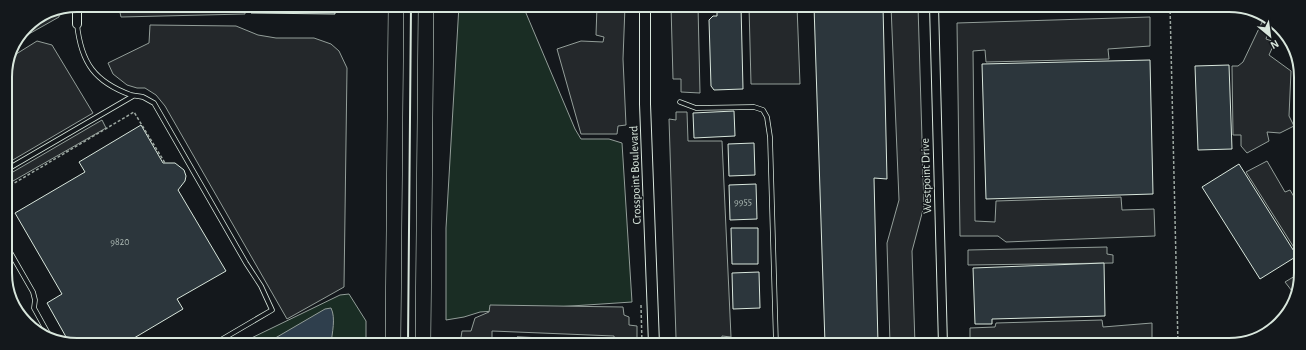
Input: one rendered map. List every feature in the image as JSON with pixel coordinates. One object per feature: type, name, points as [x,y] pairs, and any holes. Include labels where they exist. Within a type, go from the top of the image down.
[{"type":"highway","points":[[393,338],[396,12]]},
{"type":"highway","points":[[423,338],[426,12]]},
{"type":"street","points":[[77,24],[78,12]]},
{"type":"street","name":"Crosspoint Boulevard","points":[[645,12],[645,104],[654,338]]},
{"type":"street","name":"Westpoint Drive","points":[[934,12],[943,338]]},
{"type":"lane","points":[[77,24],[78,39],[81,48],[91,68],[98,77],[107,84],[133,96],[142,96],[154,103],[246,263],[261,286],[272,310],[224,338]]},
{"type":"lane","points":[[12,167],[133,96]]},
{"type":"lane","points":[[680,102],[696,108],[754,107],[763,110],[767,117],[770,137],[776,338]]},
{"type":"lane","points":[[12,255],[33,292],[35,300],[34,308],[46,329]]},
{"type":"path","points":[[1170,12],[1178,338]]},
{"type":"path","points":[[12,184],[134,112],[165,163]]},
{"type":"path","points":[[641,306],[642,338]]},
{"type":"green space","points":[[459,12],[526,12],[575,129],[581,139],[609,139],[622,143],[632,302],[480,312],[464,317],[446,320],[446,228]]},
{"type":"green space","points":[[349,294],[366,321],[366,338],[251,338],[340,295]]},
{"type":"shaded area","points":[[120,12],[245,12],[245,14],[121,17]]},
{"type":"shaded area","points":[[597,12],[625,12],[623,59],[626,125],[618,126],[617,134],[581,134],[557,49],[581,41],[603,42],[604,37],[596,35]]},
{"type":"shaded area","points":[[671,12],[698,12],[700,93],[681,92],[681,79],[673,79]]},
{"type":"shaded area","points":[[749,12],[797,12],[800,84],[751,84]]},
{"type":"shaded area","points":[[891,12],[918,12],[924,206],[912,251],[915,338],[890,338],[887,243],[899,200]]},
{"type":"shaded area","points":[[59,15],[59,17],[28,34],[41,23]]},
{"type":"shaded area","points":[[1150,17],[1150,46],[1108,49],[1109,59],[986,62],[985,50],[973,51],[975,221],[995,222],[996,201],[1121,197],[1122,210],[1154,209],[1155,236],[1006,242],[998,236],[960,236],[957,23]]},
{"type":"shaded area","points":[[1262,22],[1270,26],[1266,39],[1275,42],[1269,55],[1291,71],[1289,116],[1294,126],[1280,133],[1267,132],[1269,141],[1247,153],[1241,146],[1241,135],[1233,135],[1232,66],[1238,66],[1243,62]]},
{"type":"shaded area","points":[[150,25],[236,26],[258,35],[276,38],[314,38],[331,44],[339,51],[347,68],[344,287],[287,319],[165,106],[156,95],[145,88],[137,88],[127,85],[113,74],[108,63],[149,43]]},
{"type":"shaded area","points":[[37,41],[52,45],[93,113],[12,160],[12,73],[16,54]]},
{"type":"shaded area","points":[[676,112],[687,112],[688,141],[722,141],[731,337],[676,338],[669,119],[676,120]]},
{"type":"shaded area","points":[[102,120],[106,128],[12,182],[12,172]]},
{"type":"shaded area","points":[[1267,161],[1285,192],[1290,190],[1294,197],[1294,248],[1246,172]]},
{"type":"shaded area","points":[[1107,247],[1107,254],[1113,255],[1113,263],[968,265],[968,250]]},
{"type":"shaded area","points":[[1294,277],[1292,291],[1285,282]]},
{"type":"shaded area","points":[[490,305],[623,307],[624,315],[629,317],[629,325],[637,326],[637,338],[492,331],[492,338],[461,338],[462,331],[471,331],[475,318],[489,312]]},
{"type":"shaded area","points":[[1102,320],[1103,327],[1152,323],[1152,338],[970,338],[970,328],[995,327],[996,323]]},
{"type":"water","points":[[331,308],[332,312],[332,338],[275,338],[325,309]]},
{"type":"building","points":[[335,12],[335,14],[251,13]]},
{"type":"building","points":[[717,12],[741,12],[743,89],[714,90],[711,86],[709,20],[713,16],[717,16]]},
{"type":"building","points":[[814,12],[883,12],[887,179],[874,178],[878,338],[825,338]]},
{"type":"building","points":[[1150,60],[1153,194],[986,199],[982,64]]},
{"type":"building","points":[[1229,65],[1232,149],[1198,150],[1195,66]]},
{"type":"building","points":[[734,111],[735,136],[694,138],[693,113]]},
{"type":"building","points":[[141,125],[163,163],[175,163],[184,170],[186,176],[185,181],[178,190],[226,271],[177,299],[183,309],[134,338],[66,337],[47,303],[62,294],[15,213],[85,172],[79,162]]},
{"type":"building","points":[[754,143],[755,175],[729,176],[728,144]]},
{"type":"building","points":[[1239,164],[1294,251],[1294,258],[1260,279],[1202,187]]},
{"type":"building","points":[[756,184],[757,219],[730,220],[729,185]]},
{"type":"building","points":[[731,228],[758,228],[758,264],[732,264]]},
{"type":"building","points":[[1104,263],[1105,316],[992,319],[992,324],[975,324],[973,268]]},
{"type":"building","points":[[759,272],[760,308],[733,309],[732,273]]},
{"type":"building","points":[[517,337],[547,338],[517,338]]},
{"type":"wall","points":[[408,338],[411,12]]}]
